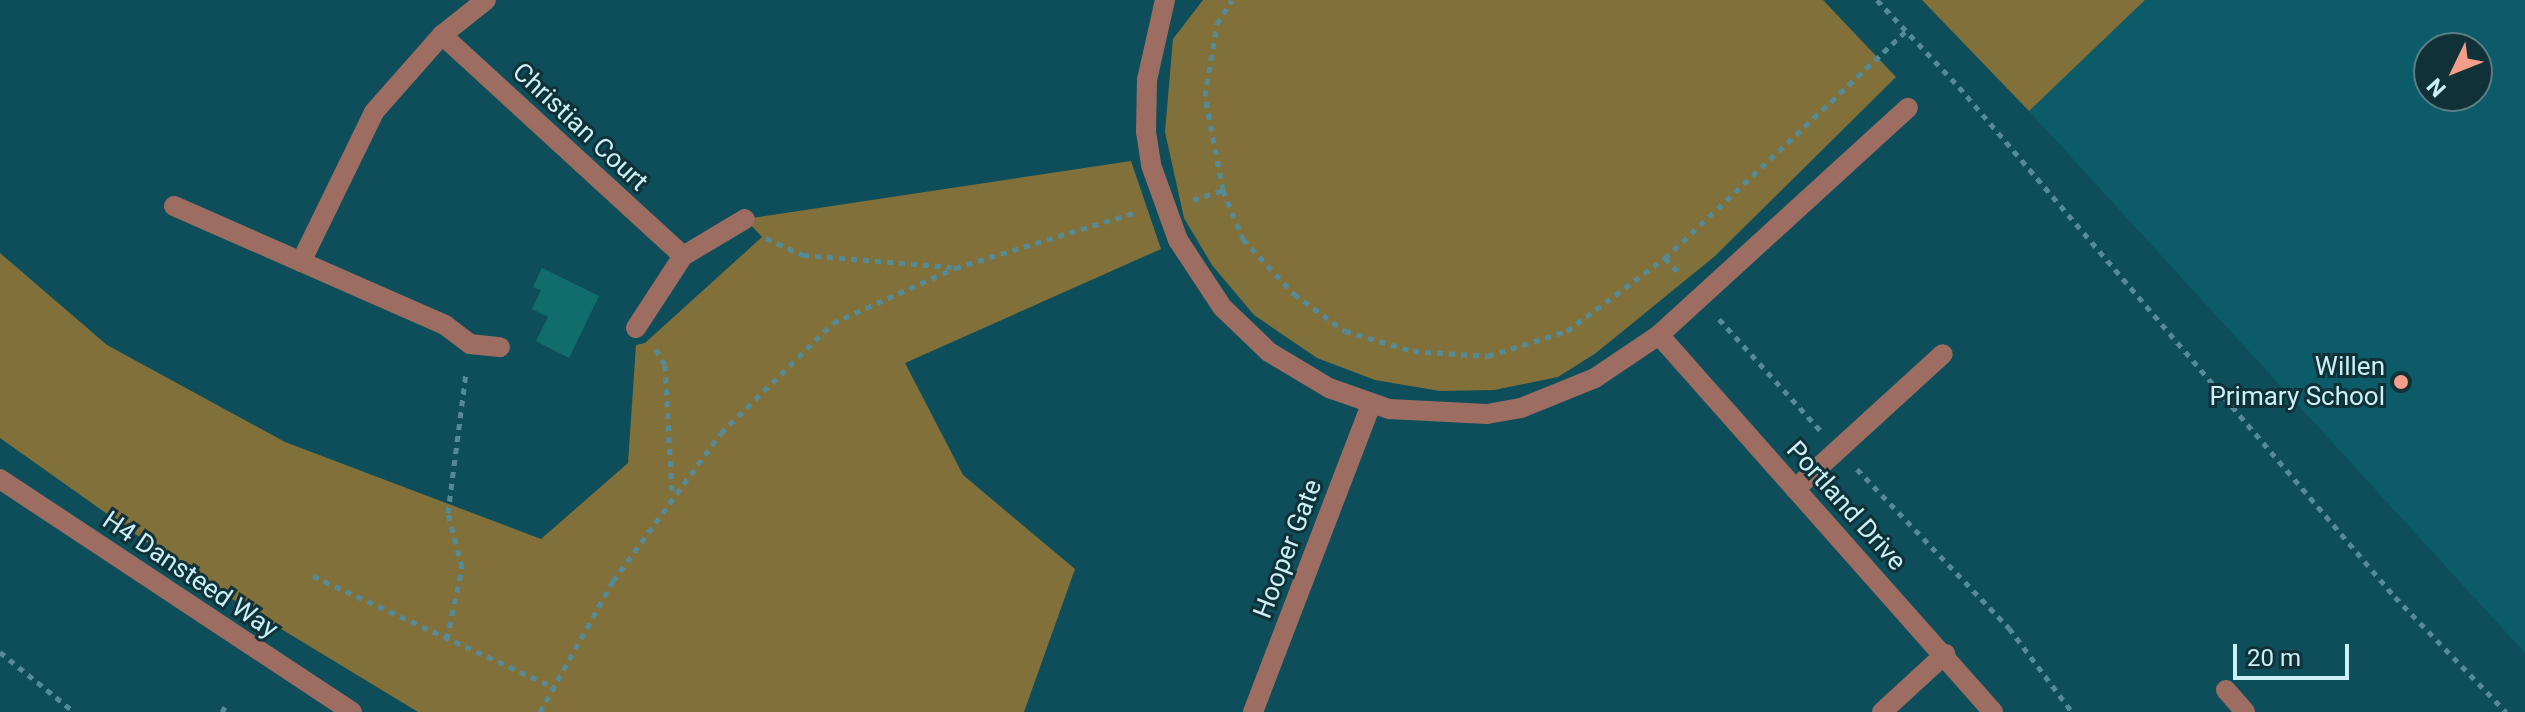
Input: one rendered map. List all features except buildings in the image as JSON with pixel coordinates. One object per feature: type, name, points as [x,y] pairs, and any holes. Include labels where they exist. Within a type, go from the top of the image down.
[{"type":"street","points":[[301,262],[374,112],[442,35],[486,0]]},
{"type":"street","points":[[1165,0],[1147,80],[1146,132],[1151,165],[1167,209],[1199,277],[1241,328],[1296,370],[1371,405],[1472,414],[1521,408],[1595,378],[1659,335],[1908,108]]},
{"type":"street","name":"Christian Court","points":[[442,35],[683,256]]},
{"type":"street","points":[[174,206],[445,325],[470,344],[500,347]]},
{"type":"street","points":[[636,328],[683,256],[745,219]]},
{"type":"street","name":"Portland Drive","points":[[1659,335],[1945,654],[1993,712]]},
{"type":"street","points":[[1795,489],[1943,354]]},
{"type":"street","name":"Hooper Gate","points":[[1253,712],[1371,405]]},
{"type":"street","name":"H4 Dansteed Way","points":[[0,479],[352,712]]},
{"type":"street","points":[[1882,712],[1945,654]]},
{"type":"street","points":[[2226,690],[2245,712]]},
{"type":"path","points":[[1232,0],[1217,24],[1205,96],[1223,190],[1243,239],[1294,294],[1345,331],[1413,351],[1488,356],[1567,331],[1665,258],[1906,31]]},
{"type":"path","points":[[1877,0],[2395,597],[2506,712]]},
{"type":"path","points":[[540,712],[613,581],[721,433],[833,323],[955,268],[1146,209],[1167,209],[1223,190]]},
{"type":"path","points":[[745,219],[762,237],[803,255],[955,268]]},
{"type":"path","points":[[1665,258],[1838,449],[2009,628],[2072,712]]},
{"type":"path","points":[[636,328],[665,365],[672,499]]},
{"type":"path","points":[[447,639],[462,567],[448,513],[470,344]]},
{"type":"path","points":[[313,576],[555,688]]},
{"type":"path","points":[[0,652],[74,712]]},
{"type":"shaded area","points":[[1203,0],[1823,0],[1896,77],[1715,256],[1596,353],[1558,377],[1494,390],[1440,391],[1375,380],[1317,358],[1254,315],[1212,265],[1184,218],[1165,132],[1173,39]]},
{"type":"shaded area","points":[[1922,0],[2145,0],[2029,111]]},
{"type":"shaded area","name":"Willen Primary School","points":[[2145,0],[2525,0],[2525,653],[2029,111]]},
{"type":"shaded area","points":[[1131,161],[1161,249],[905,363],[963,475],[1075,569],[1024,712],[418,712],[199,579],[0,438],[0,253],[107,345],[285,442],[541,539],[628,463],[636,345],[645,343],[762,237],[745,219]]},
{"type":"place","name":"Willen Primary School","points":[[2401,382]]}]
